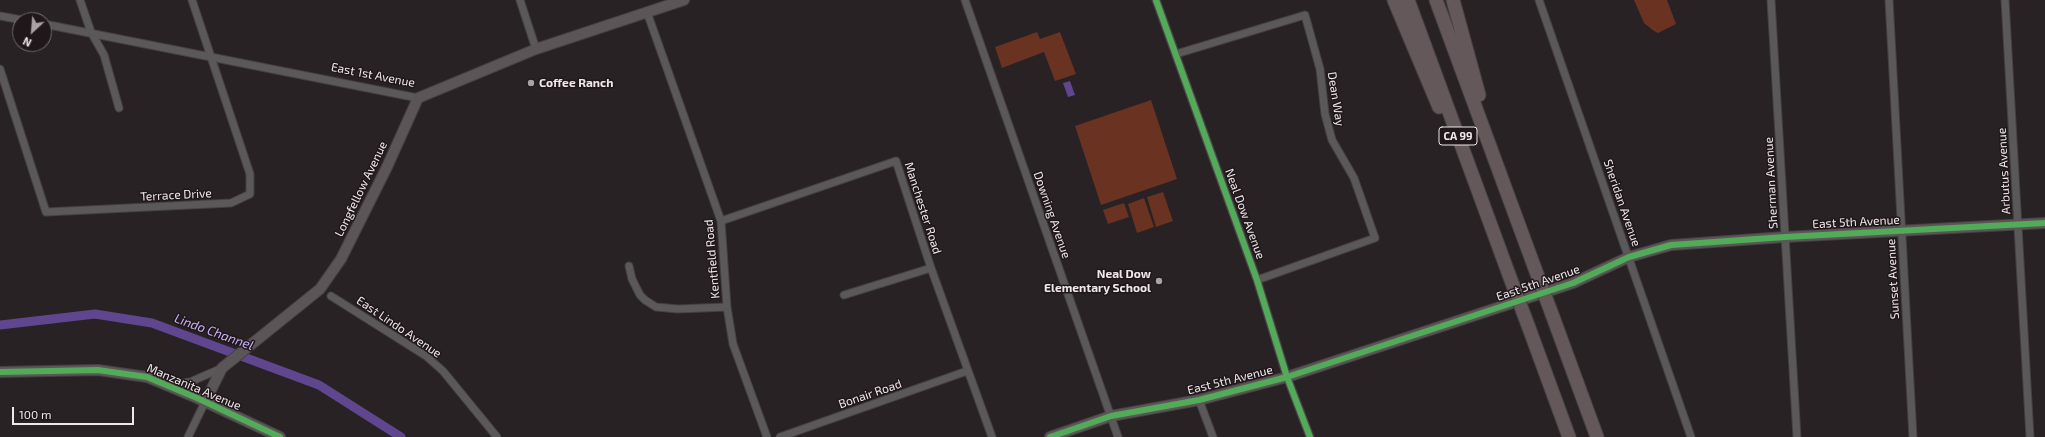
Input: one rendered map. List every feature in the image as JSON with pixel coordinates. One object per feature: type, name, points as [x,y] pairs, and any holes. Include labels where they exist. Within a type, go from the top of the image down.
[{"type":"highway","points":[[1394,0],[1449,129],[1461,144]]},
{"type":"highway","name":"CA 99","points":[[1408,0],[1569,437]]},
{"type":"highway","name":"CA 99","points":[[1436,0],[1597,437]]},
{"type":"highway","points":[[1453,0],[1478,96],[1487,140]]},
{"type":"street","points":[[80,0],[92,32],[104,55],[119,108]]},
{"type":"street","name":"Terrace Drive","points":[[0,69],[46,212],[231,203],[250,194],[250,174],[192,0]]},
{"type":"street","points":[[520,0],[536,49]]},
{"type":"street","name":"East 1st Avenue","points":[[52,25],[210,55],[418,98],[536,49],[684,0]]},
{"type":"street","name":"Downing Avenue","points":[[965,0],[1118,437]]},
{"type":"street","name":"Neal Dow Avenue","points":[[1156,0],[1257,280],[1287,377],[1310,437]]},
{"type":"street","name":"Sheridan Avenue","points":[[1540,0],[1691,437]]},
{"type":"street","name":"Sherman Avenue","points":[[1772,0],[1797,437]]},
{"type":"street","name":"Sunset Avenue","points":[[1888,0],[1913,437]]},
{"type":"street","name":"Arbutus Avenue","points":[[2005,0],[2030,437]]},
{"type":"street","name":"Kentfield Road","points":[[647,12],[721,221],[727,307],[733,344],[739,364],[767,437]]},
{"type":"street","name":"Dean Way","points":[[1176,54],[1305,15],[1320,69],[1326,114],[1332,140],[1354,178],[1375,238],[1257,280]]},
{"type":"street","points":[[0,16],[12,18]]},
{"type":"street","name":"Longfellow Avenue","points":[[222,368],[274,324],[320,288],[341,259],[387,167],[418,98]]},
{"type":"street","name":"Manchester Road","points":[[721,221],[896,161],[931,268],[992,437]]},
{"type":"street","name":"East 5th Avenue","points":[[1050,437],[1111,416],[1200,400],[1287,377],[1572,283],[1629,257],[1671,245],[1785,237],[2045,223]]},
{"type":"street","points":[[629,266],[632,279],[640,295],[656,307],[678,309],[727,307]]},
{"type":"street","points":[[844,295],[931,268]]},
{"type":"street","name":"East Lindo Avenue","points":[[332,296],[421,353],[443,371],[497,437]]},
{"type":"street","points":[[167,385],[190,382],[222,368]]},
{"type":"street","points":[[188,437],[222,368]]},
{"type":"street","name":"Manzanita Avenue","points":[[0,372],[98,370],[147,377],[206,402],[280,437]]},
{"type":"street","name":"Bonair Road","points":[[780,437],[967,371]]},
{"type":"street","points":[[1200,400],[1213,437]]},
{"type":"shaded area","points":[[1634,0],[1667,0],[1676,24],[1658,33],[1654,31],[1644,23]]},
{"type":"shaded area","points":[[1037,32],[1040,39],[1060,32],[1076,74],[1055,81],[1044,52],[1002,68],[995,47]]},
{"type":"shaded area","points":[[1070,81],[1075,95],[1068,97],[1063,83]]},
{"type":"shaded area","points":[[1151,100],[1177,179],[1101,205],[1075,126]]},
{"type":"shaded area","points":[[1163,192],[1173,221],[1156,227],[1147,197]]},
{"type":"shaded area","points":[[1144,198],[1154,227],[1137,233],[1128,204]]},
{"type":"shaded area","points":[[1124,203],[1129,217],[1108,224],[1103,210]]},
{"type":"waterway","name":"Lindo Channel","points":[[0,325],[95,314],[152,323],[319,385],[401,437]]},
{"type":"cycle path","points":[[1156,0],[1257,280],[1287,377],[1310,437]]},
{"type":"cycle path","points":[[1050,437],[1111,416],[1199,400],[1287,377],[1573,283],[1629,257],[1671,245],[1785,237],[2045,223]]},
{"type":"cycle path","points":[[0,372],[98,370],[147,377],[197,398],[280,437]]},
{"type":"place","name":"Coffee Ranch","points":[[531,83]]},
{"type":"place","name":"Neal Dow Elementary School","points":[[1159,281]]}]
